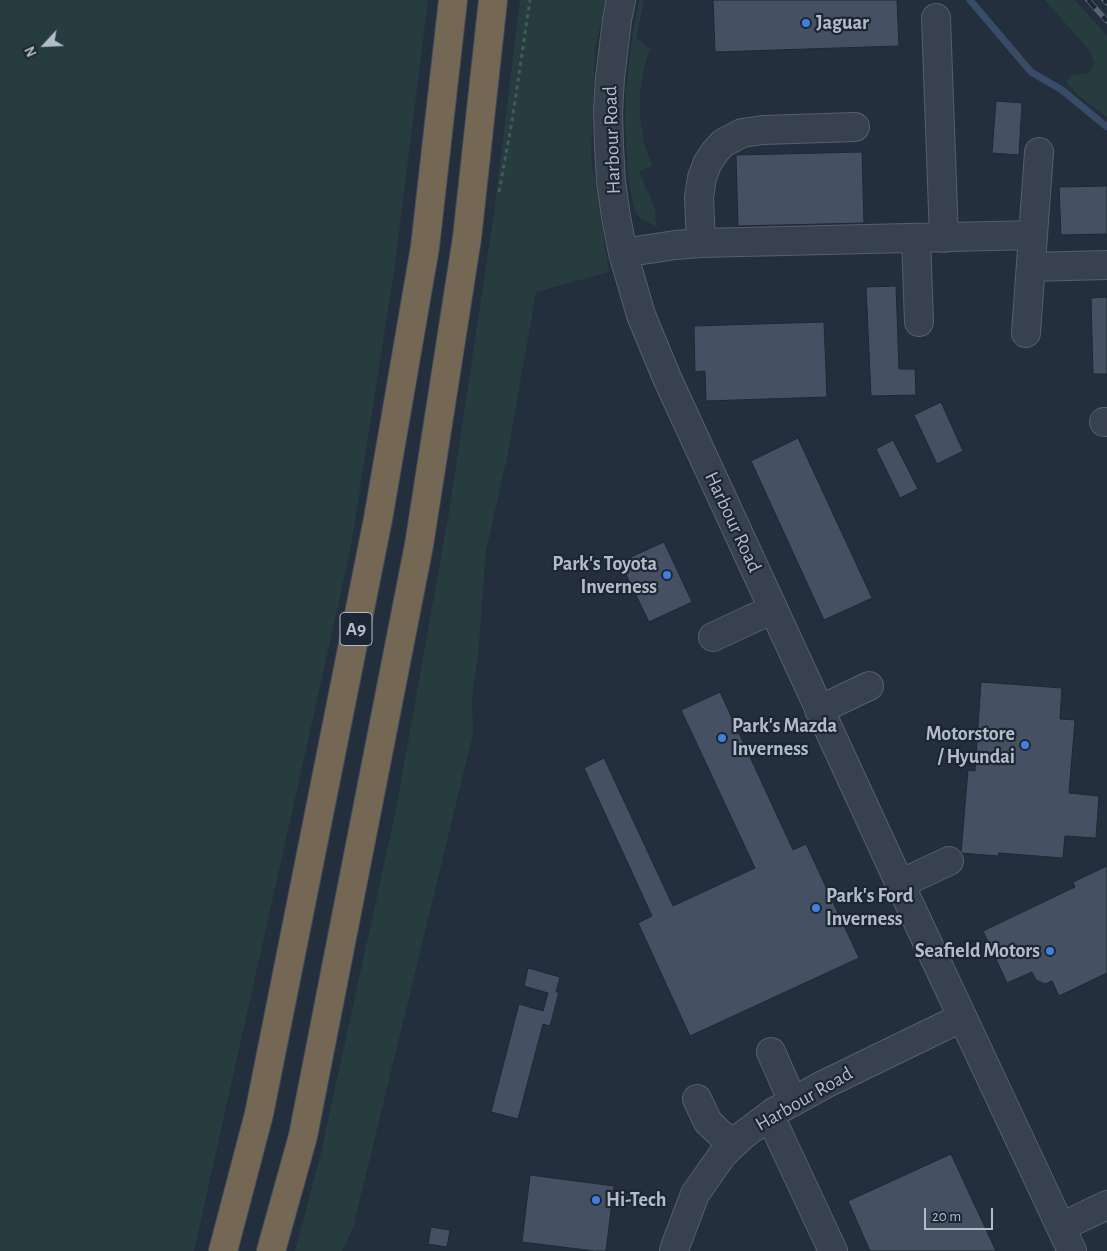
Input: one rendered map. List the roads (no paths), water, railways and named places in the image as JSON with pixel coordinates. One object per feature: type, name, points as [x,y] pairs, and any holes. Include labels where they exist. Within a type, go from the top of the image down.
[{"type":"highway","name":"A9","points":[[223,1251],[259,1114],[378,519],[425,247],[453,0]]},
{"type":"highway","name":"A9","points":[[272,1251],[303,1136],[419,545],[467,238],[493,0]]},
{"type":"street","name":"Harbour Road","points":[[621,0],[613,49],[608,112],[611,182],[623,252],[641,314],[653,347],[819,710],[1066,1239]]},
{"type":"street","points":[[936,18],[944,238]]},
{"type":"street","points":[[702,243],[699,197],[702,178],[707,164],[723,143],[742,133],[763,130],[855,126]]},
{"type":"street","points":[[1026,333],[1039,152]]},
{"type":"street","points":[[623,252],[702,243],[1033,235]]},
{"type":"street","points":[[916,238],[919,322]]},
{"type":"street","points":[[1031,267],[1107,265]]},
{"type":"street","points":[[713,637],[773,609]]},
{"type":"street","points":[[819,710],[869,686]]},
{"type":"street","points":[[900,884],[948,861]]},
{"type":"street","name":"Harbour Road","points":[[674,1251],[695,1194],[724,1154],[742,1136],[770,1116],[825,1084],[962,1018]]},
{"type":"street","points":[[771,1052],[794,1102]]},
{"type":"street","points":[[696,1098],[708,1122],[732,1146]]},
{"type":"street","points":[[770,1116],[833,1251]]},
{"type":"street","points":[[1066,1239],[1107,1205]]},
{"type":"waterway","points":[[970,0],[1031,72],[1062,90],[1107,127]]},
{"type":"railway","points":[[1088,0],[1107,21]]},
{"type":"railway","points":[[1104,0],[1107,3]]},
{"type":"place","name":"Jaguar","points":[[806,23]]},
{"type":"place","name":"Park's Toyota Inverness","points":[[667,575]]},
{"type":"place","name":"Park's Mazda Inverness","points":[[722,738]]},
{"type":"place","name":"Motorstore / Hyundai","points":[[1025,745]]},
{"type":"place","name":"Park's Ford Inverness","points":[[816,908]]},
{"type":"place","name":"Seafield Motors","points":[[1050,951]]},
{"type":"place","name":"Hi-Tech","points":[[596,1200]]}]
